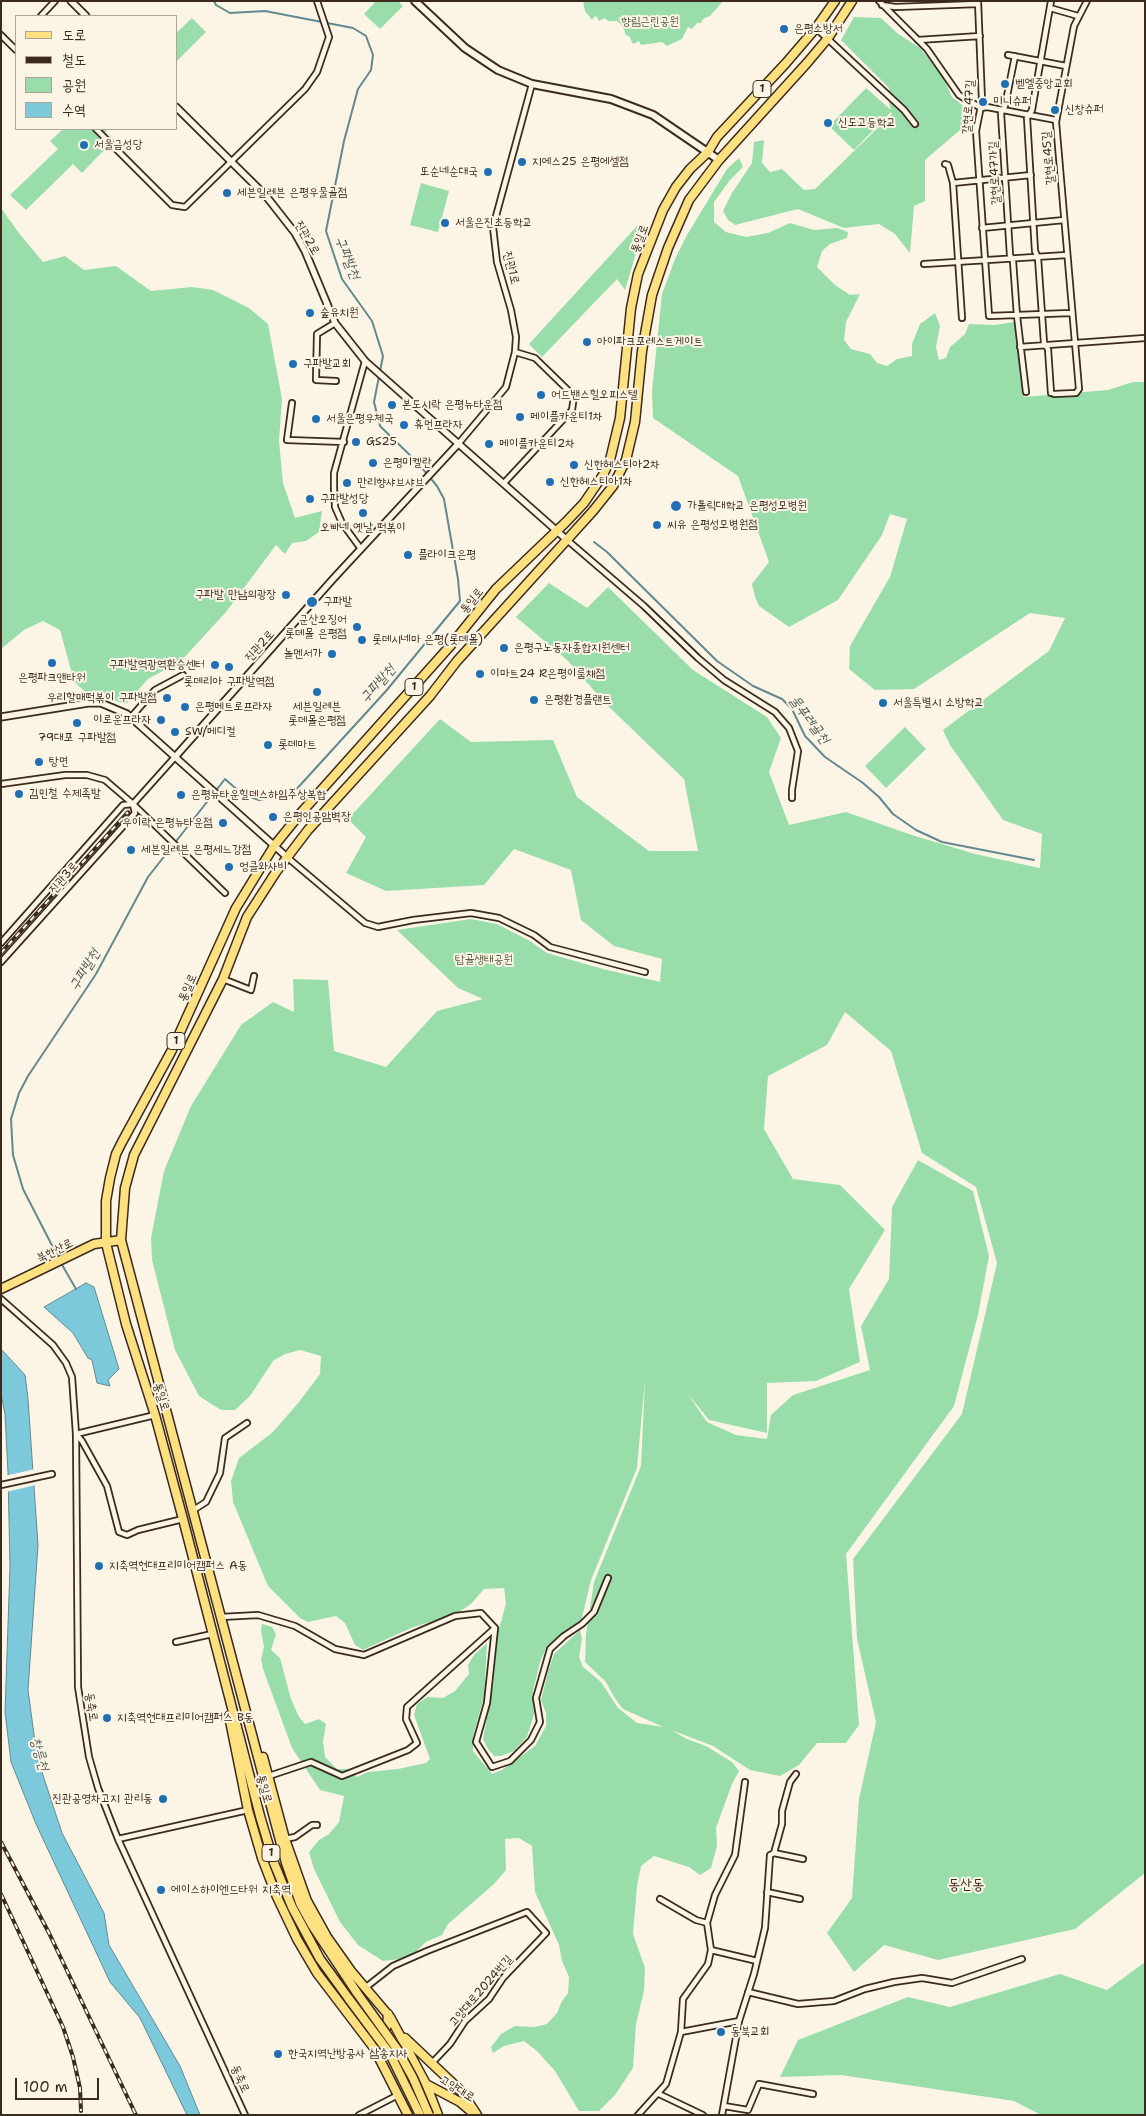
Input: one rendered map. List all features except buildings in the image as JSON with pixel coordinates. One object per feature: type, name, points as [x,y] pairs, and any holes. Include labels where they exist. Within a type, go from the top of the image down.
[{"type":"main road","points":[[415,1],[465,48],[498,70],[532,84],[612,99],[653,115],[719,160]]},
{"type":"main road","name":"통일로","points":[[420,2115],[414,2098],[390,2054],[320,1959],[292,1907],[271,1854],[155,1415],[126,1324],[106,1243],[106,1200],[116,1154],[172,1050],[236,908],[274,846],[300,814],[451,645],[496,589],[584,503],[603,475],[610,460],[620,418],[632,308],[638,274],[663,210],[690,169],[708,152],[717,137],[786,63],[816,28],[835,1]]},
{"type":"main road","name":"통일로","points":[[428,2115],[413,2078],[397,2049],[322,1943],[300,1903],[286,1863],[121,1240],[124,1188],[134,1155],[223,979],[247,917],[276,872],[308,830],[430,696],[457,661],[593,511],[613,486],[626,460],[635,422],[648,313],[668,248],[689,200],[719,160],[786,88],[828,38],[852,1]]},
{"type":"main road","name":"북한산로","points":[[1,1289],[94,1244],[121,1240]]},
{"type":"main road","points":[[240,1690],[258,1738],[293,1865],[311,1908],[327,1937],[365,1988],[388,2014],[400,2033],[426,2084],[438,2115]]},
{"type":"main road","points":[[227,1692],[230,1726],[248,1810],[262,1858],[277,1897],[297,1939],[317,1973],[374,2048],[408,2115]]},
{"type":"main road","points":[[365,2036],[374,2037],[385,2030],[388,2014]]},
{"type":"main road","points":[[400,2033],[462,2092],[476,2115]]},
{"type":"main road","points":[[399,2094],[426,2084]]},
{"type":"main road","name":"고양대로","points":[[426,2084],[460,2102],[476,2115]]},
{"type":"street","points":[[42,15],[55,1]]},
{"type":"street","points":[[71,1],[85,15]]},
{"type":"street","name":"갈현로45길","points":[[1051,1],[1032,110],[1027,118],[1035,251],[1037,255],[1044,342],[1048,349],[1053,393],[1076,392],[1079,389],[1056,120],[1074,26],[1087,1]]},
{"type":"street","points":[[97,130],[172,205],[185,207],[305,89],[317,72],[329,38],[318,2]]},
{"type":"street","name":"갈현로47길","points":[[880,3],[895,7],[978,2],[980,108],[976,131],[989,316],[1016,316]]},
{"type":"street","points":[[880,3],[927,49],[958,95],[980,108],[988,107],[1056,120]]},
{"type":"street","points":[[1050,8],[1078,16]]},
{"type":"street","points":[[816,28],[904,110],[915,124]]},
{"type":"street","points":[[1,35],[15,49]]},
{"type":"street","points":[[918,40],[980,36]]},
{"type":"street","points":[[12,45],[15,42]]},
{"type":"street","points":[[1008,55],[1066,66]]},
{"type":"street","name":"갈현로47가길","points":[[1015,56],[1001,112],[1016,316],[1026,392]]},
{"type":"street","name":"진관1로","points":[[459,443],[506,387],[515,352],[516,337],[496,253],[494,227],[532,84]]},
{"type":"street","name":"진관2로","points":[[175,757],[361,549],[459,443],[365,360],[334,323],[305,250],[295,234],[266,196],[178,110]]},
{"type":"street","points":[[945,164],[948,165],[953,183],[962,318]]},
{"type":"street","points":[[953,183],[1031,175]]},
{"type":"street","points":[[982,228],[1064,220]]},
{"type":"street","points":[[924,264],[1037,255],[1067,255]]},
{"type":"street","points":[[1016,316],[1071,313]]},
{"type":"street","points":[[334,323],[317,334],[316,380],[336,381]]},
{"type":"street","points":[[1020,347],[1145,338]]},
{"type":"street","points":[[504,483],[572,410],[574,396],[535,358],[515,352]]},
{"type":"street","points":[[361,549],[342,523],[335,507],[334,473],[365,360]]},
{"type":"street","points":[[292,403],[287,440],[344,442]]},
{"type":"street","points":[[459,443],[637,600],[698,658],[724,680],[775,712],[789,728],[798,751],[792,798]]},
{"type":"street","points":[[132,716],[155,690],[183,675]]},
{"type":"street","points":[[1,717],[88,703],[100,703],[132,716],[221,800],[365,923],[378,927],[413,920],[461,914],[480,914],[499,918],[534,935],[550,947],[645,972]]},
{"type":"street","name":"진관3로","points":[[1,943],[122,805],[133,804],[175,757]]},
{"type":"street","points":[[1,784],[87,775],[105,780],[133,804],[225,893]]},
{"type":"street","name":"진관3로","points":[[1,962],[134,814],[133,804]]},
{"type":"street","points":[[223,979],[251,990],[254,976]]},
{"type":"street","name":"동축로","points":[[1,1299],[53,1344],[66,1363],[72,1377],[76,1434],[78,1687],[89,1757],[98,1788],[118,1839],[245,2115]]},
{"type":"street","points":[[155,1415],[76,1434],[107,1486],[119,1532],[126,1534],[183,1519]]},
{"type":"street","points":[[192,1511],[206,1502],[220,1473],[225,1438],[248,1423]]},
{"type":"street","points":[[1,1485],[52,1474]]},
{"type":"street","points":[[221,1617],[258,1615],[295,1626],[335,1649],[364,1655],[455,1616],[481,1613],[495,1628],[487,1703],[476,1742],[492,1766],[510,1761],[531,1740],[540,1722],[536,1698],[550,1649],[594,1612],[608,1578]]},
{"type":"street","name":"통일로","points":[[269,1776],[311,1762],[342,1776],[408,1750],[417,1743],[406,1718],[407,1707],[495,1628]]},
{"type":"street","points":[[176,1642],[212,1634]]},
{"type":"street","points":[[722,2115],[739,2021],[757,1961],[764,1928],[770,1855],[774,1852],[790,1782],[796,1774]]},
{"type":"street","points":[[638,2115],[659,2094],[666,2084],[681,2032],[683,1999],[708,1964],[711,1950],[707,1923],[715,1895],[734,1855],[745,1782]]},
{"type":"street","points":[[118,1839],[248,1810]]},
{"type":"street","points":[[285,1839],[295,1837],[312,1825],[317,1825]]},
{"type":"street","points":[[774,1852],[803,1859]]},
{"type":"street","points":[[767,1892],[800,1899]]},
{"type":"street","points":[[660,1899],[696,1920],[707,1923]]},
{"type":"street","name":"고양대로2024번길","points":[[365,1988],[393,1966],[527,1912],[546,1933],[503,1978],[489,1999],[465,2021],[450,2044],[432,2063]]},
{"type":"street","points":[[711,1950],[757,1961]]},
{"type":"street","points":[[748,1992],[798,2004],[834,2001],[865,1989],[894,1982],[922,1978],[952,1983],[1022,1959]]},
{"type":"street","points":[[681,2032],[739,2021]]},
{"type":"street","points":[[724,2106],[748,2110],[758,2084],[813,2094]]},
{"type":"street","points":[[358,2115],[399,2094]]},
{"type":"street","points":[[659,2094],[703,2115]]},
{"type":"green space","points":[[376,1],[398,1],[403,6],[380,29],[364,14]]},
{"type":"green space","name":"향림근린공원","points":[[583,1],[723,1],[701,23],[697,23],[692,29],[688,27],[682,39],[667,46],[662,42],[641,45],[639,41],[633,44],[629,36],[626,35],[622,25],[617,21],[608,21],[605,18],[599,21],[595,16],[592,20],[585,11]]},
{"type":"green space","points":[[854,17],[881,18],[897,33],[920,48],[942,75],[952,97],[970,111],[968,123],[925,160],[925,201],[914,206],[910,253],[895,234],[879,224],[844,228],[798,209],[735,225],[728,220],[723,211],[732,193],[752,163],[754,142],[764,140],[762,163],[770,172],[782,169],[804,190],[815,189],[892,114],[891,112],[854,150],[829,126],[866,88],[891,110],[889,88],[841,40]]},
{"type":"green space","points":[[192,18],[206,32],[178,60],[178,31]]},
{"type":"green space","points":[[62,130],[107,130],[98,141],[105,149],[82,173],[73,164],[26,210],[10,195],[58,149],[50,141]]},
{"type":"green space","name":"탑골생태공원","points":[[739,158],[743,167],[730,180],[714,202],[714,222],[726,232],[746,237],[768,233],[790,223],[814,230],[837,228],[848,232],[847,238],[830,244],[822,251],[817,267],[835,285],[850,295],[860,294],[846,322],[844,340],[851,349],[870,354],[877,363],[887,366],[897,359],[912,356],[912,344],[920,324],[935,313],[940,326],[936,347],[939,360],[946,358],[950,347],[965,334],[969,324],[994,325],[1014,322],[1024,397],[1108,390],[1133,382],[1145,382],[1145,1873],[1075,1929],[938,1960],[884,1945],[854,1972],[827,1933],[852,1898],[859,1799],[876,1722],[857,1639],[853,1559],[962,1414],[997,1263],[976,1187],[922,1153],[891,1051],[845,1012],[827,1045],[768,1076],[764,1129],[793,1179],[840,1185],[885,1230],[849,1289],[860,1362],[816,1381],[767,1383],[767,1433],[709,1420],[688,1394],[707,1422],[736,1435],[767,1439],[771,1415],[793,1395],[870,1370],[861,1326],[889,1279],[892,1207],[918,1160],[973,1191],[989,1256],[978,1315],[954,1406],[846,1554],[859,1725],[846,1743],[817,1743],[799,1765],[780,1776],[750,1770],[713,1746],[671,1730],[687,1739],[706,1746],[732,1762],[739,1771],[732,1784],[716,1828],[717,1846],[711,1868],[700,1875],[689,1867],[654,1856],[641,1866],[637,1886],[633,1934],[645,1968],[644,1991],[636,2024],[633,2068],[615,2095],[599,2111],[579,2111],[555,2071],[537,2051],[524,2041],[504,2046],[493,2053],[491,2047],[501,2034],[515,2026],[535,2027],[547,2024],[557,2013],[568,1993],[569,1977],[562,1961],[559,1945],[535,1892],[532,1846],[519,1838],[505,1839],[506,1870],[494,1884],[448,1924],[442,1935],[426,1942],[409,1958],[383,1961],[358,1945],[340,1922],[314,1869],[309,1852],[339,1822],[344,1796],[320,1790],[292,1748],[263,1669],[261,1659],[264,1647],[261,1631],[262,1624],[272,1627],[276,1634],[271,1650],[280,1658],[291,1699],[299,1717],[305,1724],[319,1719],[326,1724],[323,1742],[325,1757],[337,1769],[348,1769],[357,1777],[368,1772],[398,1769],[426,1763],[430,1759],[414,1715],[417,1704],[427,1697],[443,1698],[455,1691],[469,1674],[468,1665],[474,1655],[487,1643],[484,1697],[473,1736],[473,1751],[492,1774],[502,1770],[535,1746],[546,1726],[546,1713],[541,1700],[554,1654],[580,1630],[582,1639],[579,1657],[583,1667],[601,1682],[618,1708],[637,1723],[663,1727],[623,1709],[606,1682],[585,1662],[586,1634],[594,1582],[641,1466],[645,1380],[637,1468],[591,1580],[581,1622],[547,1646],[540,1662],[533,1691],[534,1714],[527,1737],[514,1751],[501,1756],[494,1756],[483,1739],[493,1685],[498,1633],[506,1603],[504,1588],[484,1589],[471,1604],[456,1614],[411,1628],[363,1650],[355,1645],[345,1623],[336,1616],[308,1622],[300,1618],[268,1586],[233,1502],[231,1481],[239,1458],[273,1432],[320,1374],[321,1356],[300,1350],[285,1354],[273,1361],[250,1396],[235,1410],[221,1410],[199,1396],[175,1350],[152,1260],[151,1238],[164,1171],[191,1106],[241,1025],[273,1002],[294,1012],[293,979],[328,980],[334,1051],[386,1067],[437,1011],[483,999],[458,988],[397,930],[471,919],[497,924],[530,941],[547,953],[603,969],[660,982],[662,959],[614,946],[581,920],[571,870],[514,849],[484,885],[386,891],[346,873],[366,837],[348,819],[440,719],[471,742],[553,740],[577,797],[649,851],[698,851],[684,779],[606,704],[567,660],[516,617],[549,583],[587,608],[608,587],[693,670],[767,717],[781,738],[769,772],[789,825],[846,812],[975,854],[1040,868],[1042,834],[1003,820],[950,745],[943,730],[1049,651],[1065,618],[1030,613],[914,689],[875,690],[849,669],[850,646],[890,577],[907,519],[890,514],[882,535],[838,600],[789,627],[759,606],[755,597],[752,584],[769,562],[738,476],[653,418],[652,391],[662,294],[675,259],[687,235],[727,169]]},
{"type":"green space","points":[[421,183],[449,191],[438,232],[410,225]]},
{"type":"green space","points":[[1,208],[43,262],[65,256],[84,270],[116,266],[151,291],[192,287],[213,290],[249,308],[268,324],[282,399],[279,441],[283,483],[295,518],[322,511],[319,532],[306,541],[292,543],[285,554],[276,545],[226,612],[181,661],[148,679],[126,704],[85,692],[74,681],[60,630],[43,621],[24,630],[1,649]]},
{"type":"green space","points":[[637,226],[642,233],[625,290],[617,279],[542,357],[529,344]]},
{"type":"green space","points":[[905,727],[926,749],[886,788],[865,766]]},
{"type":"green space","points":[[1145,1962],[1145,2115],[1041,2115],[1014,2101],[841,2075],[780,2077],[798,2040],[908,1997],[950,2007],[1060,1974],[1107,1990]]},
{"type":"water","points":[[86,1283],[94,1287],[119,1369],[108,1380],[110,1386],[97,1383],[92,1360],[88,1358],[73,1333],[44,1307]]},
{"type":"water","points":[[1,1349],[25,1375],[28,1399],[38,1545],[28,1690],[37,1757],[62,1833],[104,1913],[109,1945],[180,2066],[200,2115],[187,2115],[140,2018],[110,1982],[36,1824],[11,1762],[5,1712],[10,1567],[8,1473],[5,1414],[1,1394]]},
{"type":"pier","points":[[35,1469],[36,1485],[6,1492],[5,1476]]},
{"type":"waterway","name":"구파발천","points":[[59,1259],[23,1189],[13,1155],[11,1119],[19,1093],[28,1076],[96,974],[148,877],[225,779],[242,794],[259,800],[293,793],[386,691],[460,601],[444,499],[437,486],[417,462],[380,426],[374,402],[383,356],[372,321],[342,279],[326,231],[344,141],[358,89],[371,70],[373,55],[366,36],[353,28],[265,11],[230,13],[216,5],[214,1]]},
{"type":"waterway","name":"물푸레골천","points":[[594,542],[607,552],[717,661],[753,686],[782,699],[792,709],[805,736],[825,757],[863,783],[879,797],[893,814],[916,830],[942,842],[1034,860]]},
{"type":"waterway","name":"구파발천","points":[[61,1263],[76,1289]]},
{"type":"railway","points":[[1,953],[128,812]]},
{"type":"railway","points":[[1,1842],[49,1933],[136,2115]]},
{"type":"railway","points":[[1,1894],[63,2027],[73,2057],[80,2088],[81,2111]]},
{"type":"place","name":"은평소방서","points":[[784,29]]},
{"type":"place","name":"벧엘중앙교회","points":[[1005,84]]},
{"type":"place","name":"미니슈퍼","points":[[983,102]]},
{"type":"place","name":"신창슈퍼","points":[[1055,110]]},
{"type":"place","name":"신도고등학교","points":[[828,123]]},
{"type":"place","name":"서울금성당","points":[[84,145]]},
{"type":"place","name":"지에스25 은평에셀점","points":[[522,162]]},
{"type":"place","name":"또순네순대국","points":[[488,172]]},
{"type":"place","name":"세븐일레븐 은평우물골점","points":[[227,193]]},
{"type":"place","name":"서울은진초등학교","points":[[445,223]]},
{"type":"place","name":"숲유치원","points":[[310,313]]},
{"type":"place","name":"아이파크포레스트게이트","points":[[587,342]]},
{"type":"place","name":"구파발교회","points":[[293,364]]},
{"type":"place","name":"어드밴스힐오피스텔","points":[[541,395]]},
{"type":"place","name":"본도시락 은평뉴타운점","points":[[392,405]]},
{"type":"place","name":"메이플카운티1차","points":[[520,417]]},
{"type":"place","name":"서울은평우체국","points":[[316,419]]},
{"type":"place","name":"휴먼프라자","points":[[404,425]]},
{"type":"place","name":"GS25","points":[[356,442]]},
{"type":"place","name":"메이플카운티2차","points":[[489,444]]},
{"type":"place","name":"은평미켈란","points":[[373,463]]},
{"type":"place","name":"신한헤스티아2차","points":[[574,465]]},
{"type":"place","name":"신한헤스티아1차","points":[[550,482]]},
{"type":"place","name":"만리향샤브샤브","points":[[347,483]]},
{"type":"place","name":"구파발성당","points":[[310,499]]},
{"type":"place","name":"가톨릭대학교 은평성모병원","points":[[676,506]]},
{"type":"place","name":"오빠네 옛날 떡볶이","points":[[363,513]]},
{"type":"place","name":"씨유 은평성모병원점","points":[[657,525]]},
{"type":"place","name":"플라이크은평","points":[[408,555]]},
{"type":"place","name":"구파발 만남의광장","points":[[286,595]]},
{"type":"place","name":"구파발","points":[[312,602]]},
{"type":"place","name":"군산오징어 롯데몰 은평점","points":[[357,627]]},
{"type":"place","name":"롯데시네마 은평(롯데몰)","points":[[362,640]]},
{"type":"place","name":"은평구노동자종합지원센터","points":[[504,648]]},
{"type":"place","name":"놀멘서가","points":[[332,654]]},
{"type":"place","name":"은평파크앤타워","points":[[52,663]]},
{"type":"place","name":"구파발역광역환승센터","points":[[215,665]]},
{"type":"place","name":"롯데리아 구파발역점","points":[[229,667]]},
{"type":"place","name":"이마트24 R은평이룸채점","points":[[480,674]]},
{"type":"place","name":"세븐일레븐 롯데몰은평점","points":[[317,692]]},
{"type":"place","name":"우리할매떡볶이 구파발점","points":[[167,698]]},
{"type":"place","name":"은평환경플랜트","points":[[534,700]]},
{"type":"place","name":"서울특별시 소방학교","points":[[883,703]]},
{"type":"place","name":"은평메트로프라자","points":[[185,707]]},
{"type":"place","name":"이로운프라자","points":[[161,720]]},
{"type":"place","name":"79대포 구파발점","points":[[77,723]]},
{"type":"place","name":"SW/메디컬","points":[[175,732]]},
{"type":"place","name":"롯데마트","points":[[268,745]]},
{"type":"place","name":"탕면","points":[[39,762]]},
{"type":"place","name":"김민철 수제족발","points":[[19,794]]},
{"type":"place","name":"은평뉴타운힐데스하임주상복합","points":[[181,795]]},
{"type":"place","name":"은평인공암벽장","points":[[273,817]]},
{"type":"place","name":"우이락 은평뉴타운점","points":[[223,823]]},
{"type":"place","name":"세븐일레븐 은평세느강점","points":[[131,850]]},
{"type":"place","name":"엉클와사비","points":[[229,867]]},
{"type":"place","name":"지축역현대프리미어캠퍼스 A동","points":[[99,1566]]},
{"type":"place","name":"지축역현대프리미어캠퍼스 B동","points":[[107,1718]]},
{"type":"place","name":"진관공영차고지 관리동","points":[[163,1799]]},
{"type":"place","name":"에이스하이엔드타워 지축역","points":[[161,1890]]},
{"type":"place","name":"동북교회","points":[[721,2032]]},
{"type":"place","name":"한국지역난방공사 삼송지사","points":[[278,2054]]},
{"type":"district","name":"동산동","points":[[966,1885]]},
{"type":"water label","name":"창릉천","points":[[39,1754]]}]
